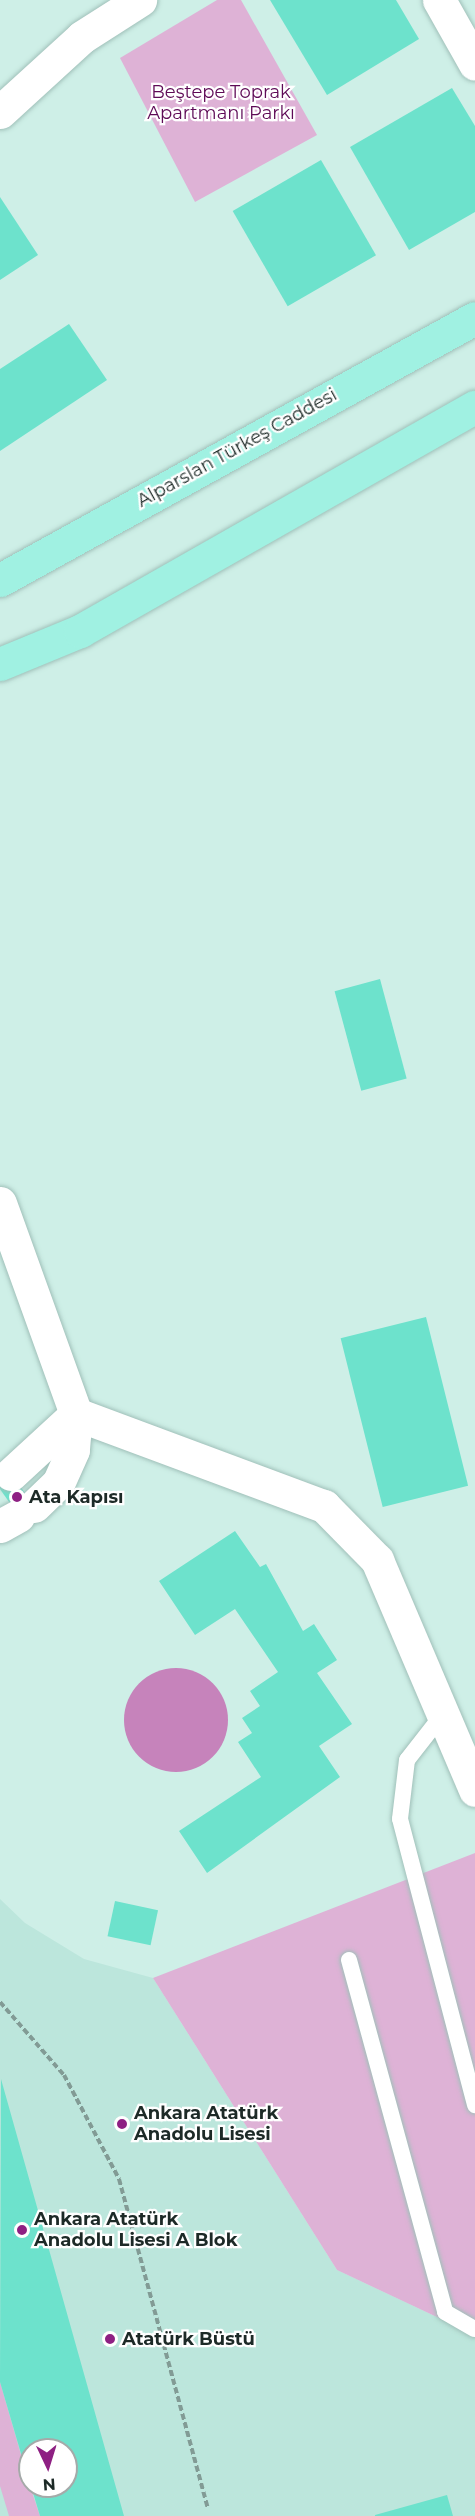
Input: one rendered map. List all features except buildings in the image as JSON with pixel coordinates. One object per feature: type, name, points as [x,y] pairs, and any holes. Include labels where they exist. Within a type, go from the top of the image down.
[{"type":"main road","name":"Alparslan Türkeş Caddesi","points":[[0,580],[475,318]]},
{"type":"main road","points":[[0,664],[80,631],[475,407]]},
{"type":"street","points":[[82,37],[101,0]]},
{"type":"street","points":[[0,112],[82,37],[140,0]]},
{"type":"street","points":[[439,0],[475,64]]},
{"type":"street","points":[[3,1225],[76,1414],[68,1461],[58,1482],[18,1516]]},
{"type":"street","points":[[11,1474],[76,1414]]},
{"type":"street","points":[[76,1414],[324,1506],[377,1560],[475,1790]]},
{"type":"lane","points":[[443,1714],[407,1760],[400,1819],[475,2105]]},
{"type":"lane","points":[[349,1960],[446,2312],[475,2329]]},
{"type":"path","points":[[0,2002],[64,2075],[119,2179],[208,2508]]},
{"type":"shaded area","points":[[176,1668],[196,1672],[213,1683],[224,1700],[228,1720],[224,1740],[213,1757],[196,1768],[176,1772],[156,1768],[139,1757],[128,1740],[124,1720],[128,1700],[139,1683],[156,1672]]},
{"type":"shaded area","name":"Ankara Atatürk Anadolu Lisesi","points":[[0,1899],[25,1923],[84,1959],[153,1978],[337,2270],[475,2335],[475,2516],[0,2516]]},
{"type":"green space","name":"Beştepe Toprak Apartmanı Parkı","points":[[217,0],[241,0],[317,135],[195,202],[120,58]]},
{"type":"green space","points":[[475,1853],[475,2335],[337,2270],[153,1978]]},
{"type":"green space","points":[[0,2382],[18,2444],[18,2498],[34,2498],[40,2516],[9,2516],[0,2486]]},
{"type":"place","name":"Ata Kapısı","points":[[17,1497]]},
{"type":"place","name":"Ankara Atatürk Anadolu Lisesi","points":[[122,2124]]},
{"type":"place","name":"Ankara Atatürk Anadolu Lisesi A Blok","points":[[22,2230]]},
{"type":"place","name":"Atatürk Büstü","points":[[110,2339]]}]
